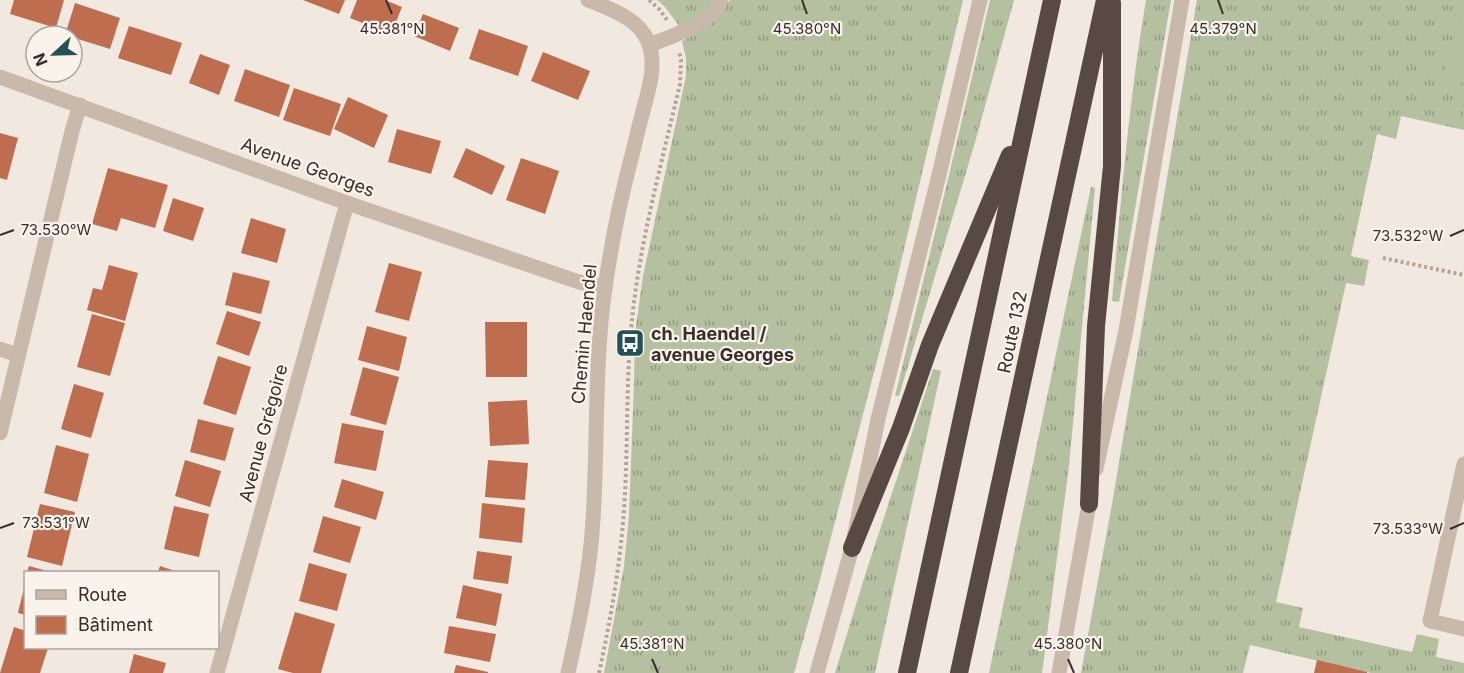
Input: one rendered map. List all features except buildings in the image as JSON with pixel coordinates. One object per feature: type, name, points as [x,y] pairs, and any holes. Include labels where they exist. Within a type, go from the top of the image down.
[{"type":"highway","name":"Route 132","points":[[907,673],[1052,0]]},
{"type":"highway","name":"Route 132","points":[[959,673],[1105,0]]},
{"type":"highway","points":[[1089,504],[1096,326],[1112,166],[1112,0]]},
{"type":"highway","points":[[852,548],[901,428],[930,345],[1027,114]]},
{"type":"street","points":[[588,0],[629,19],[640,29],[650,45],[706,19],[719,7],[722,0]]},
{"type":"street","points":[[817,673],[852,548],[878,419],[980,0]]},
{"type":"street","points":[[1059,673],[1089,504],[1126,330],[1182,0]]},
{"type":"street","name":"Chemin Haendel","points":[[568,673],[582,607],[593,524],[599,348],[605,288],[626,181],[651,82],[650,45]]},
{"type":"street","name":"Avenue Georges","points":[[0,77],[347,203],[579,282],[605,288]]},
{"type":"street","points":[[0,433],[80,105]]},
{"type":"street","name":"Avenue Grégoire","points":[[218,673],[347,203]]},
{"type":"street","points":[[0,349],[18,355]]},
{"type":"street","points":[[1464,464],[1430,621],[1464,629]]},
{"type":"path","points":[[599,673],[619,566],[625,492],[629,354],[638,269],[680,84],[681,60],[675,35],[660,10],[649,0]]},
{"type":"path","points":[[1383,258],[1464,275]]},
{"type":"green space","points":[[657,0],[717,0],[707,11],[679,26]]},
{"type":"green space","points":[[730,0],[963,0],[884,334],[794,673],[604,673],[624,566],[629,515],[635,333],[643,276],[686,76],[686,58],[682,41],[712,23]]},
{"type":"green space","points":[[990,0],[1014,0],[976,139],[899,396],[895,396],[950,171]]},
{"type":"green space","points":[[1146,0],[1171,0],[1119,302],[1112,301],[1130,113]]},
{"type":"green space","points":[[1197,0],[1464,0],[1464,130],[1401,116],[1396,139],[1377,134],[1351,256],[1369,260],[1364,286],[1346,283],[1276,602],[1303,608],[1299,627],[1412,652],[1417,634],[1439,639],[1436,657],[1464,663],[1464,673],[1371,673],[1250,645],[1243,673],[1081,673],[1112,504]]},
{"type":"green space","points":[[1464,12],[1464,84],[1442,76]]},
{"type":"green space","points":[[1091,187],[1095,188],[1069,466],[1042,673],[989,673]]},
{"type":"green space","points":[[933,369],[941,371],[875,673],[835,673],[866,572]]},
{"type":"place","name":"ch. Haendel / avenue Georges","points":[[630,343]]}]
